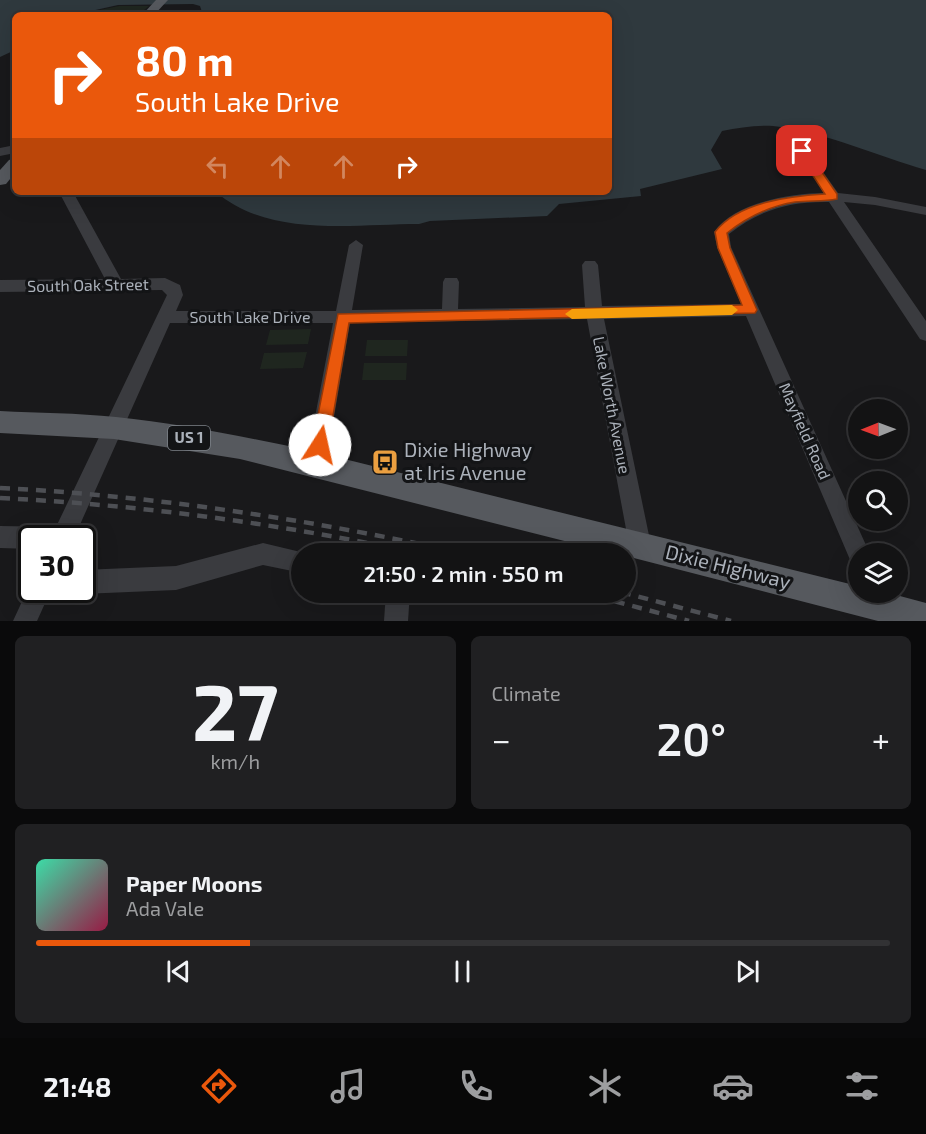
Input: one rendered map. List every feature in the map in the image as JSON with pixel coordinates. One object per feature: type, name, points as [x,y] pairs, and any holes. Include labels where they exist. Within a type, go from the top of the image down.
[{"type":"main road","points":[[0,180],[12,166]]},
{"type":"main road","name":"Dixie Highway","points":[[0,422],[114,428],[240,447],[640,545],[848,592]]},
{"type":"main road","name":"Dixie Highway","points":[[887,603],[926,618]]},
{"type":"street","points":[[802,151],[926,334]]},
{"type":"street","points":[[68,195],[116,284]]},
{"type":"street","points":[[751,310],[724,248],[721,232],[737,219],[770,205],[795,199],[833,197],[888,202],[926,211]]},
{"type":"street","points":[[316,464],[356,244]]},
{"type":"street","name":"Lake Worth Avenue","points":[[590,265],[594,314],[640,545]]},
{"type":"street","points":[[450,316],[451,282]]},
{"type":"street","name":"South Oak Street","points":[[0,286],[165,284],[174,289]]},
{"type":"street","name":"South Lake Drive","points":[[174,289],[175,295],[165,317],[343,318],[751,310]]},
{"type":"street","name":"Mayfield Road","points":[[751,310],[854,543]]},
{"type":"street","points":[[68,525],[165,317]]},
{"type":"street","points":[[0,537],[18,537]]},
{"type":"street","points":[[96,581],[182,578],[263,554],[291,560]]},
{"type":"street","points":[[25,621],[33,603]]},
{"type":"street","points":[[396,621],[397,603]]},
{"type":"shaded area","points":[[0,0],[926,0],[926,170],[812,133],[773,126],[754,126],[722,131],[711,150],[722,169],[640,189],[641,196],[559,204],[547,216],[430,221],[419,224],[340,226],[287,222],[261,216],[238,207],[220,195],[612,195],[612,12],[202,12],[200,6],[193,4],[118,5],[86,12],[12,12],[12,51],[0,57]]},
{"type":"shaded area","points":[[119,6],[149,6],[142,12],[90,12]]},
{"type":"shaded area","points":[[311,329],[308,344],[266,345],[270,330]]},
{"type":"shaded area","points":[[367,340],[408,340],[407,356],[365,356]]},
{"type":"shaded area","points":[[307,352],[303,368],[260,369],[264,353]]},
{"type":"shaded area","points":[[364,363],[407,363],[406,380],[362,380]]},
{"type":"railway","points":[[0,488],[176,503],[293,520],[414,543]]},
{"type":"railway","points":[[0,498],[106,505],[212,517],[369,543]]},
{"type":"railway","points":[[636,596],[731,621]]},
{"type":"railway","points":[[621,603],[689,621]]},
{"type":"slow traffic","points":[[572,314],[732,310]]},
{"type":"place","name":"Dixie Highway at Iris Avenue","points":[[385,462]]},
{"type":"route","points":[[320,445],[343,318],[751,310],[724,248],[721,232],[737,219],[770,205],[795,199],[833,197],[802,151]]}]
